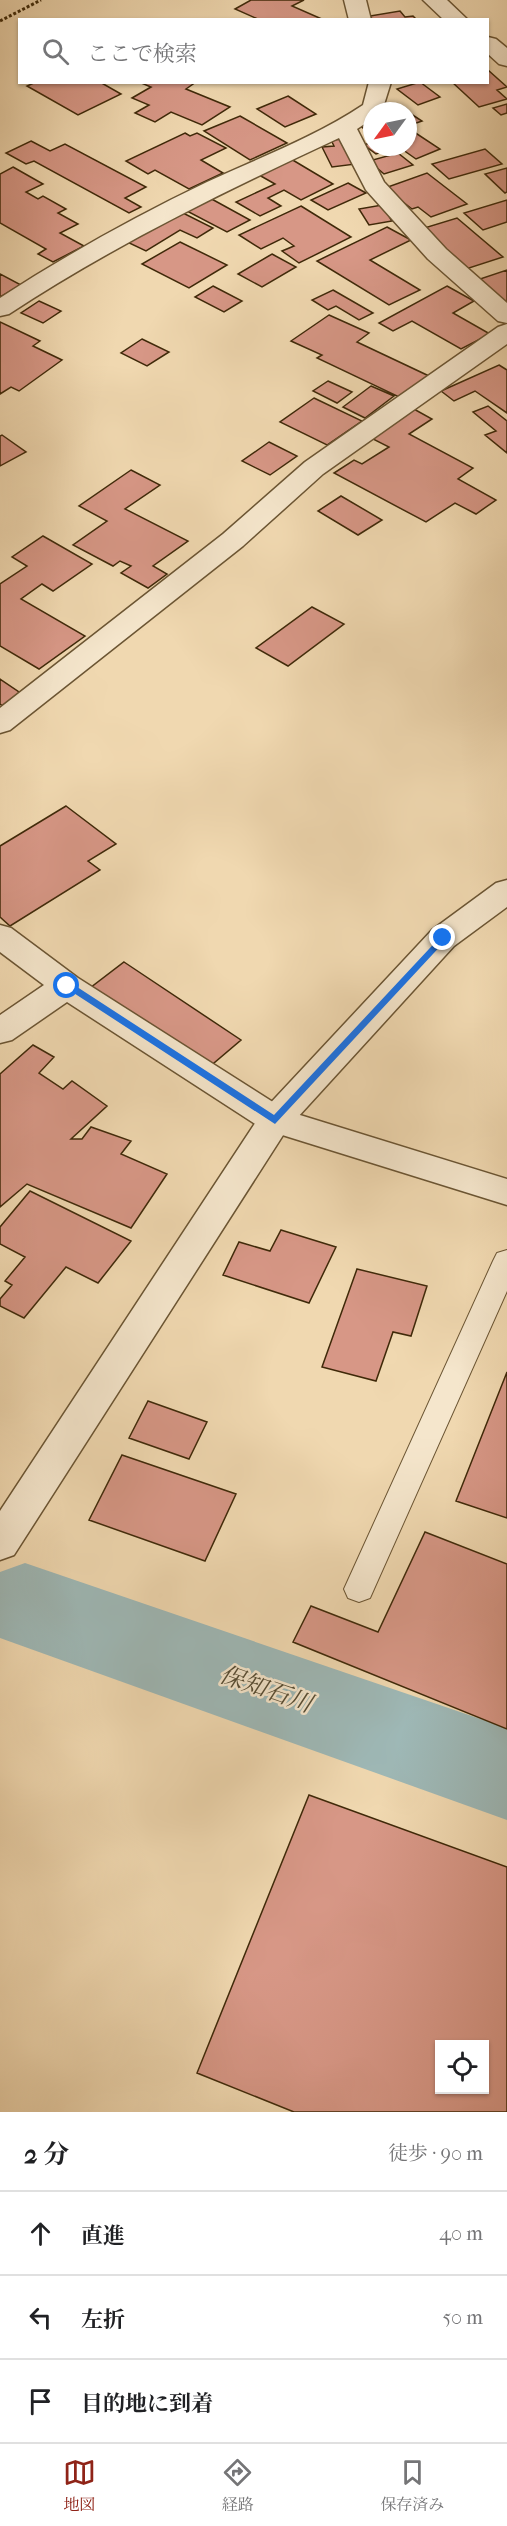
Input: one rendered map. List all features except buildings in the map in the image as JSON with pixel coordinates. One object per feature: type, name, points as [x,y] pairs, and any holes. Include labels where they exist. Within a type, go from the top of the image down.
[{"type":"street","points":[[355,0],[360,18]]},
{"type":"street","points":[[434,0],[456,18]]},
{"type":"street","points":[[0,309],[26,291],[183,201],[345,127],[373,108],[379,84]]},
{"type":"street","points":[[345,127],[374,185],[438,254],[507,316]]},
{"type":"street","points":[[0,723],[233,540],[314,468],[507,332]]},
{"type":"street","points":[[0,1543],[275,1120],[443,938],[507,891]]},
{"type":"street","points":[[0,936],[67,986],[275,1120],[507,1192]]},
{"type":"street","points":[[0,1031],[67,986]]},
{"type":"lane","points":[[359,1589],[507,1261]]},
{"type":"path","points":[[0,21],[40,0]]},
{"type":"waterway","name":"保知石川","points":[[25,1605],[507,1774]]},
{"type":"route","points":[[67,986],[275,1120],[443,938]]}]
